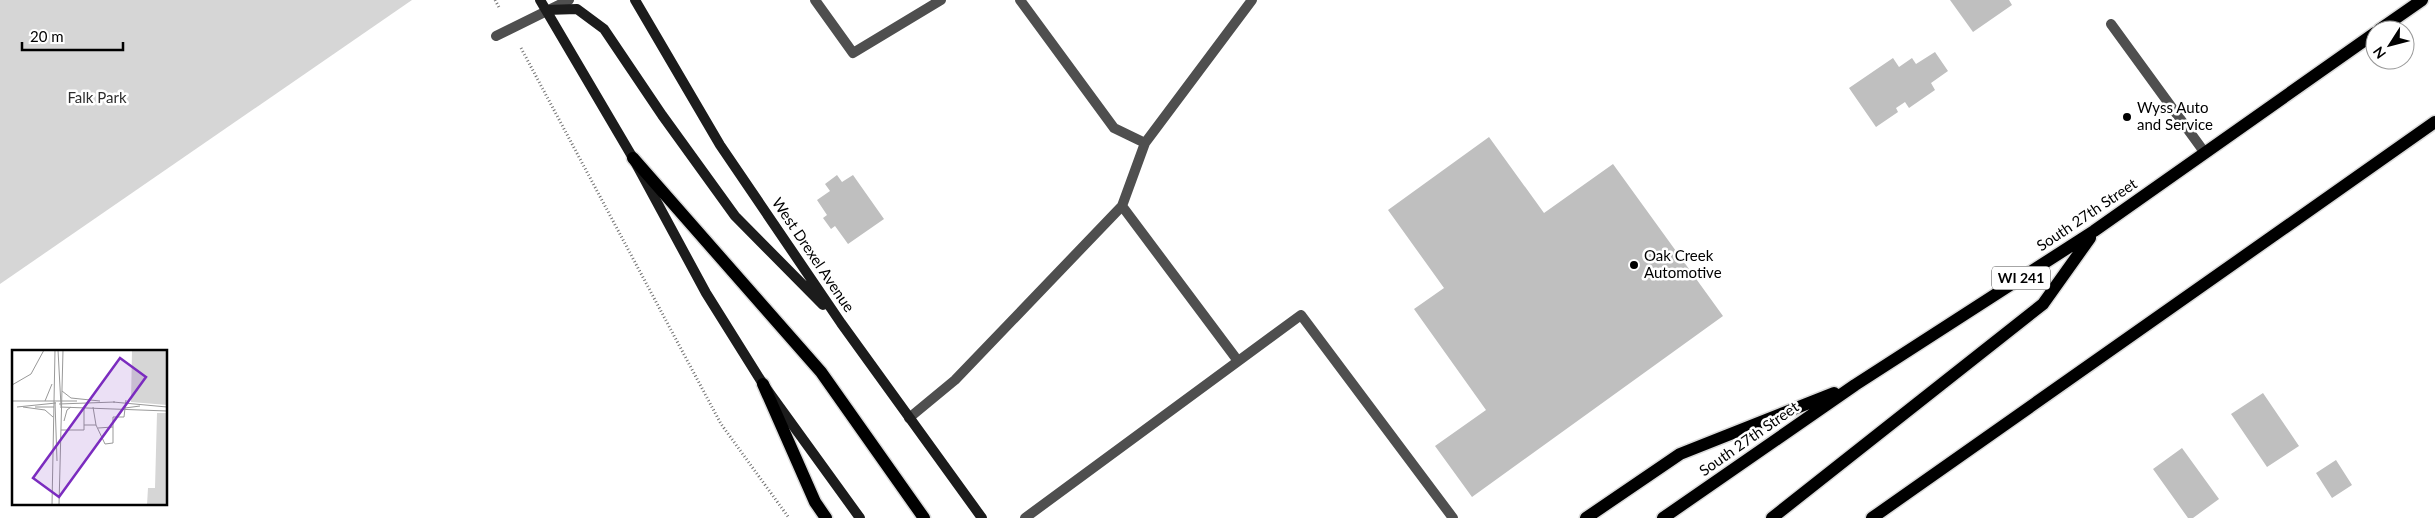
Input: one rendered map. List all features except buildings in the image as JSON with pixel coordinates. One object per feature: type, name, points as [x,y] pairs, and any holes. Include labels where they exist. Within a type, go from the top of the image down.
[{"type":"main road","points":[[2393,20],[2422,0]]},
{"type":"main road","name":"South 27th Street","points":[[1663,518],[1856,385],[2094,232],[2365,40]]},
{"type":"main road","points":[[1872,518],[2435,122]]},
{"type":"main road","points":[[632,158],[821,372],[924,518]]},
{"type":"main road","points":[[1772,518],[2043,304],[2094,232]]},
{"type":"main road","points":[[763,384],[815,502],[826,518]]},
{"type":"main road","points":[[1586,518],[1680,454],[1856,385]]},
{"type":"street","points":[[540,0],[632,158],[706,293],[763,384],[860,518]]},
{"type":"street","name":"West Drexel Avenue","points":[[635,0],[720,144],[842,323],[982,518]]},
{"type":"street","points":[[546,10],[577,9],[604,29],[662,115],[735,216],[842,323]]},
{"type":"lane","points":[[496,36],[546,10],[570,0]]},
{"type":"lane","points":[[815,0],[853,53],[941,0]]},
{"type":"lane","points":[[1020,0],[1114,128],[1145,143]]},
{"type":"lane","points":[[909,418],[955,380],[1122,206],[1145,143],[1252,0]]},
{"type":"lane","points":[[2111,24],[2204,153]]},
{"type":"lane","points":[[1122,206],[1238,361]]},
{"type":"lane","points":[[1025,518],[1301,315],[1453,518]]},
{"type":"path","points":[[532,67],[721,424],[789,518]]},
{"type":"green space","name":"Falk Park","points":[[0,0],[412,0],[0,284]]},
{"type":"place","name":"Wyss Auto and Service","points":[[2127,117]]},
{"type":"place","name":"Oak Creek Automotive","points":[[1634,265]]}]
